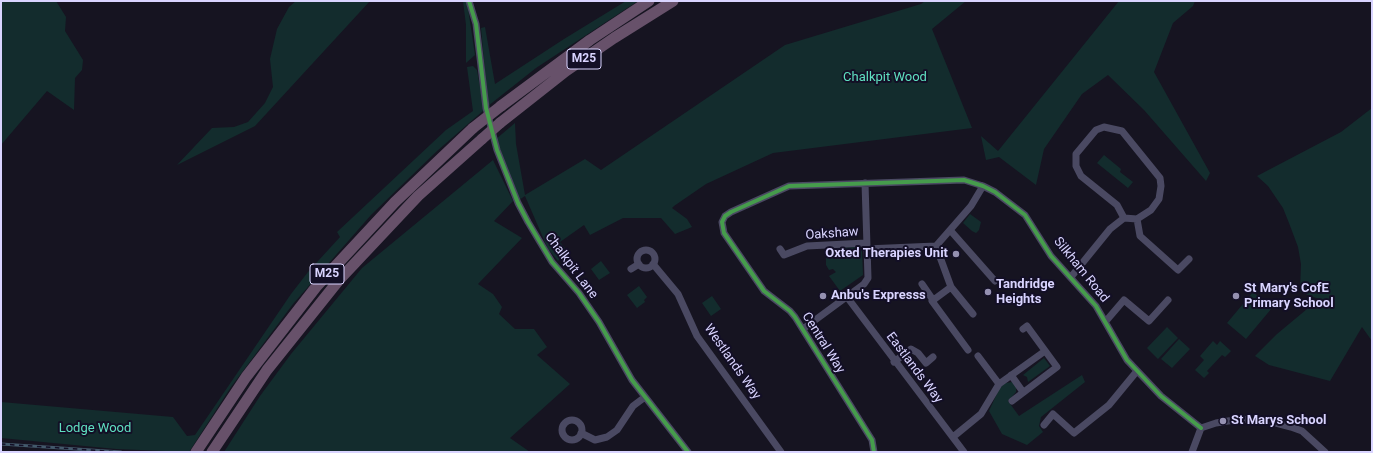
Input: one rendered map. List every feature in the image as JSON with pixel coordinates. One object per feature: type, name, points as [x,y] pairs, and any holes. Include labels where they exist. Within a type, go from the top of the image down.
[{"type":"highway","name":"M25","points":[[196,452],[263,354],[321,281],[395,202],[473,128],[590,40],[649,1]]},
{"type":"highway","name":"M25","points":[[212,452],[284,347],[339,280],[418,196],[500,123],[566,71],[614,38],[673,1]]},
{"type":"street","name":"Chalkpit Lane","points":[[469,1],[476,24],[486,108],[497,150],[518,203],[552,262],[589,307],[621,362],[645,397],[688,452]]},
{"type":"street","points":[[1071,277],[1110,229],[1124,218],[1137,219],[1151,210],[1160,199],[1162,186],[1160,178],[1122,131],[1104,127],[1096,130],[1076,154],[1076,166],[1081,176],[1117,205],[1124,218]]},
{"type":"street","name":"Silkham Road","points":[[865,183],[964,180],[983,186],[995,192],[1025,216],[1051,256],[1096,306],[1106,321],[1127,360],[1161,396],[1202,428]]},
{"type":"street","points":[[803,329],[864,284],[868,278],[865,183]]},
{"type":"street","name":"Central Way","points":[[865,183],[789,186],[731,212],[725,216],[722,222],[724,233],[764,291],[790,311],[803,329],[872,440],[874,452]]},
{"type":"street","points":[[866,246],[936,246],[978,196],[983,186]]},
{"type":"street","points":[[1137,219],[1140,236],[1178,270],[1189,259]]},
{"type":"street","points":[[950,230],[994,281]]},
{"type":"street","name":"Oakshaw","points":[[780,248],[784,255],[807,246],[866,246]]},
{"type":"street","points":[[936,246],[951,287],[973,314]]},
{"type":"street","points":[[647,250],[654,255],[653,264],[647,268],[639,264],[638,255],[642,251],[647,250]]},
{"type":"street","points":[[631,269],[639,264]]},
{"type":"street","name":"Westlands Way","points":[[653,264],[678,294],[697,336],[782,452]]},
{"type":"street","points":[[922,284],[933,300],[932,301],[968,350]]},
{"type":"street","points":[[933,300],[951,287]]},
{"type":"street","name":"Eastlands Way","points":[[846,297],[964,452]]},
{"type":"street","points":[[1106,321],[1124,300],[1149,321],[1168,300]]},
{"type":"street","points":[[1012,401],[1057,367],[1027,326],[1023,329]]},
{"type":"street","points":[[894,362],[911,349],[918,353],[926,363],[933,358]]},
{"type":"street","points":[[953,437],[981,414],[999,384],[1045,351]]},
{"type":"street","points":[[978,356],[999,384]]},
{"type":"street","points":[[1044,424],[1053,414],[1074,433],[1109,405],[1137,371]]},
{"type":"street","points":[[1011,375],[1023,392]]},
{"type":"street","points":[[581,433],[595,440],[607,437],[617,430],[633,406],[645,397]]},
{"type":"street","points":[[1192,452],[1202,428],[1216,423],[1240,418],[1268,421],[1302,431],[1325,452]]},
{"type":"green space","points":[[1,1],[56,1],[66,17],[65,31],[83,60],[82,70],[75,78],[74,110],[47,91],[1,145]]},
{"type":"green space","points":[[296,1],[370,1],[255,126],[177,165],[212,128],[234,127],[248,122],[265,103],[273,87],[270,59],[277,29],[289,7]]},
{"type":"green space","points":[[463,1],[466,1],[468,8],[475,55],[466,63],[466,25]]},
{"type":"green space","points":[[626,1],[638,1],[536,68],[488,106],[481,28],[485,27],[495,84]]},
{"type":"green space","name":"Chalkpit Wood","points":[[925,1],[966,1],[932,29],[972,128],[773,153],[706,184],[674,206],[672,208],[687,219],[692,227],[675,234],[661,218],[623,218],[590,235],[584,225],[560,242],[565,248],[563,255],[558,261],[548,249],[525,196],[519,200],[496,139],[515,123],[516,144],[525,195],[585,159],[601,170],[785,45],[921,4]]},
{"type":"green space","points":[[1119,1],[1195,1],[1193,6],[1173,23],[1154,72],[1210,173],[1206,181],[1144,110],[1108,75],[1082,94],[1044,149],[1036,185],[999,157],[986,160],[981,136],[998,151]]},
{"type":"green space","name":"Lodge Wood","points":[[473,66],[477,70],[484,110],[437,151],[371,215],[293,304],[231,387],[189,452],[116,449],[1,438],[1,402],[173,417],[187,436],[195,435],[291,294],[308,272],[340,237],[337,232],[446,130],[473,111],[467,67]]},
{"type":"green space","points":[[1372,108],[1372,341],[1362,327],[1330,381],[1269,365],[1255,356],[1277,334],[1319,299],[1300,292],[1301,264],[1298,247],[1283,208],[1268,186],[1257,176],[1341,132]]},
{"type":"green space","points":[[1104,155],[1121,169],[1120,172],[1133,182],[1128,188],[1097,163]]},
{"type":"green space","points":[[493,160],[513,201],[494,221],[522,238],[478,284],[493,294],[502,307],[499,314],[515,329],[534,329],[547,347],[537,355],[570,384],[510,438],[530,452],[224,452],[260,396],[291,354],[362,268]]},
{"type":"green space","points":[[970,214],[981,222],[979,230],[976,233],[963,223]]},
{"type":"green space","points":[[860,247],[862,250],[863,275],[840,291],[829,276],[836,272],[833,269],[829,270],[826,265],[826,251],[830,248]]},
{"type":"green space","points":[[601,261],[610,273],[599,280],[591,269]]},
{"type":"green space","points":[[639,286],[647,297],[644,300],[645,302],[637,308],[627,295]]},
{"type":"green space","points":[[1253,292],[1272,308],[1246,339],[1227,323]]},
{"type":"green space","points":[[712,296],[721,309],[711,316],[702,303]]},
{"type":"green space","points":[[1167,327],[1178,338],[1158,359],[1147,348]]},
{"type":"green space","points":[[1179,339],[1190,349],[1172,368],[1161,359]]},
{"type":"green space","points":[[1213,341],[1217,345],[1220,341],[1231,351],[1225,357],[1222,355],[1207,371],[1209,373],[1204,378],[1195,370],[1204,360],[1200,356]]},
{"type":"green space","points":[[1044,358],[1050,366],[1028,382],[1027,377],[1023,375]]},
{"type":"green space","points":[[1082,375],[1085,382],[1041,417],[1039,426],[1043,432],[1027,445],[1002,434],[989,411],[1000,387],[1006,383],[1012,382],[1016,386],[1016,392],[1008,401],[1019,416]]},
{"type":"railway","points":[[1,444],[121,452]]},
{"type":"cycle path","points":[[469,1],[476,24],[486,108],[497,150],[518,203],[552,262],[579,293],[599,322],[632,380],[688,452]]},
{"type":"cycle path","points":[[874,452],[872,440],[795,317],[790,311],[764,291],[724,233],[722,222],[725,216],[731,212],[789,186],[964,180],[983,186],[995,192],[1025,215],[1051,256],[1096,306],[1127,360],[1161,396],[1201,428]]},
{"type":"place","name":"Oxted Therapies Unit","points":[[956,254]]},
{"type":"place","name":"Tandridge Heights","points":[[988,292]]},
{"type":"place","name":"Anbu's Expresss","points":[[823,296]]},
{"type":"place","name":"St Mary's CofE Primary School","points":[[1236,296]]},
{"type":"place","name":"St Marys School","points":[[1223,421]]}]
